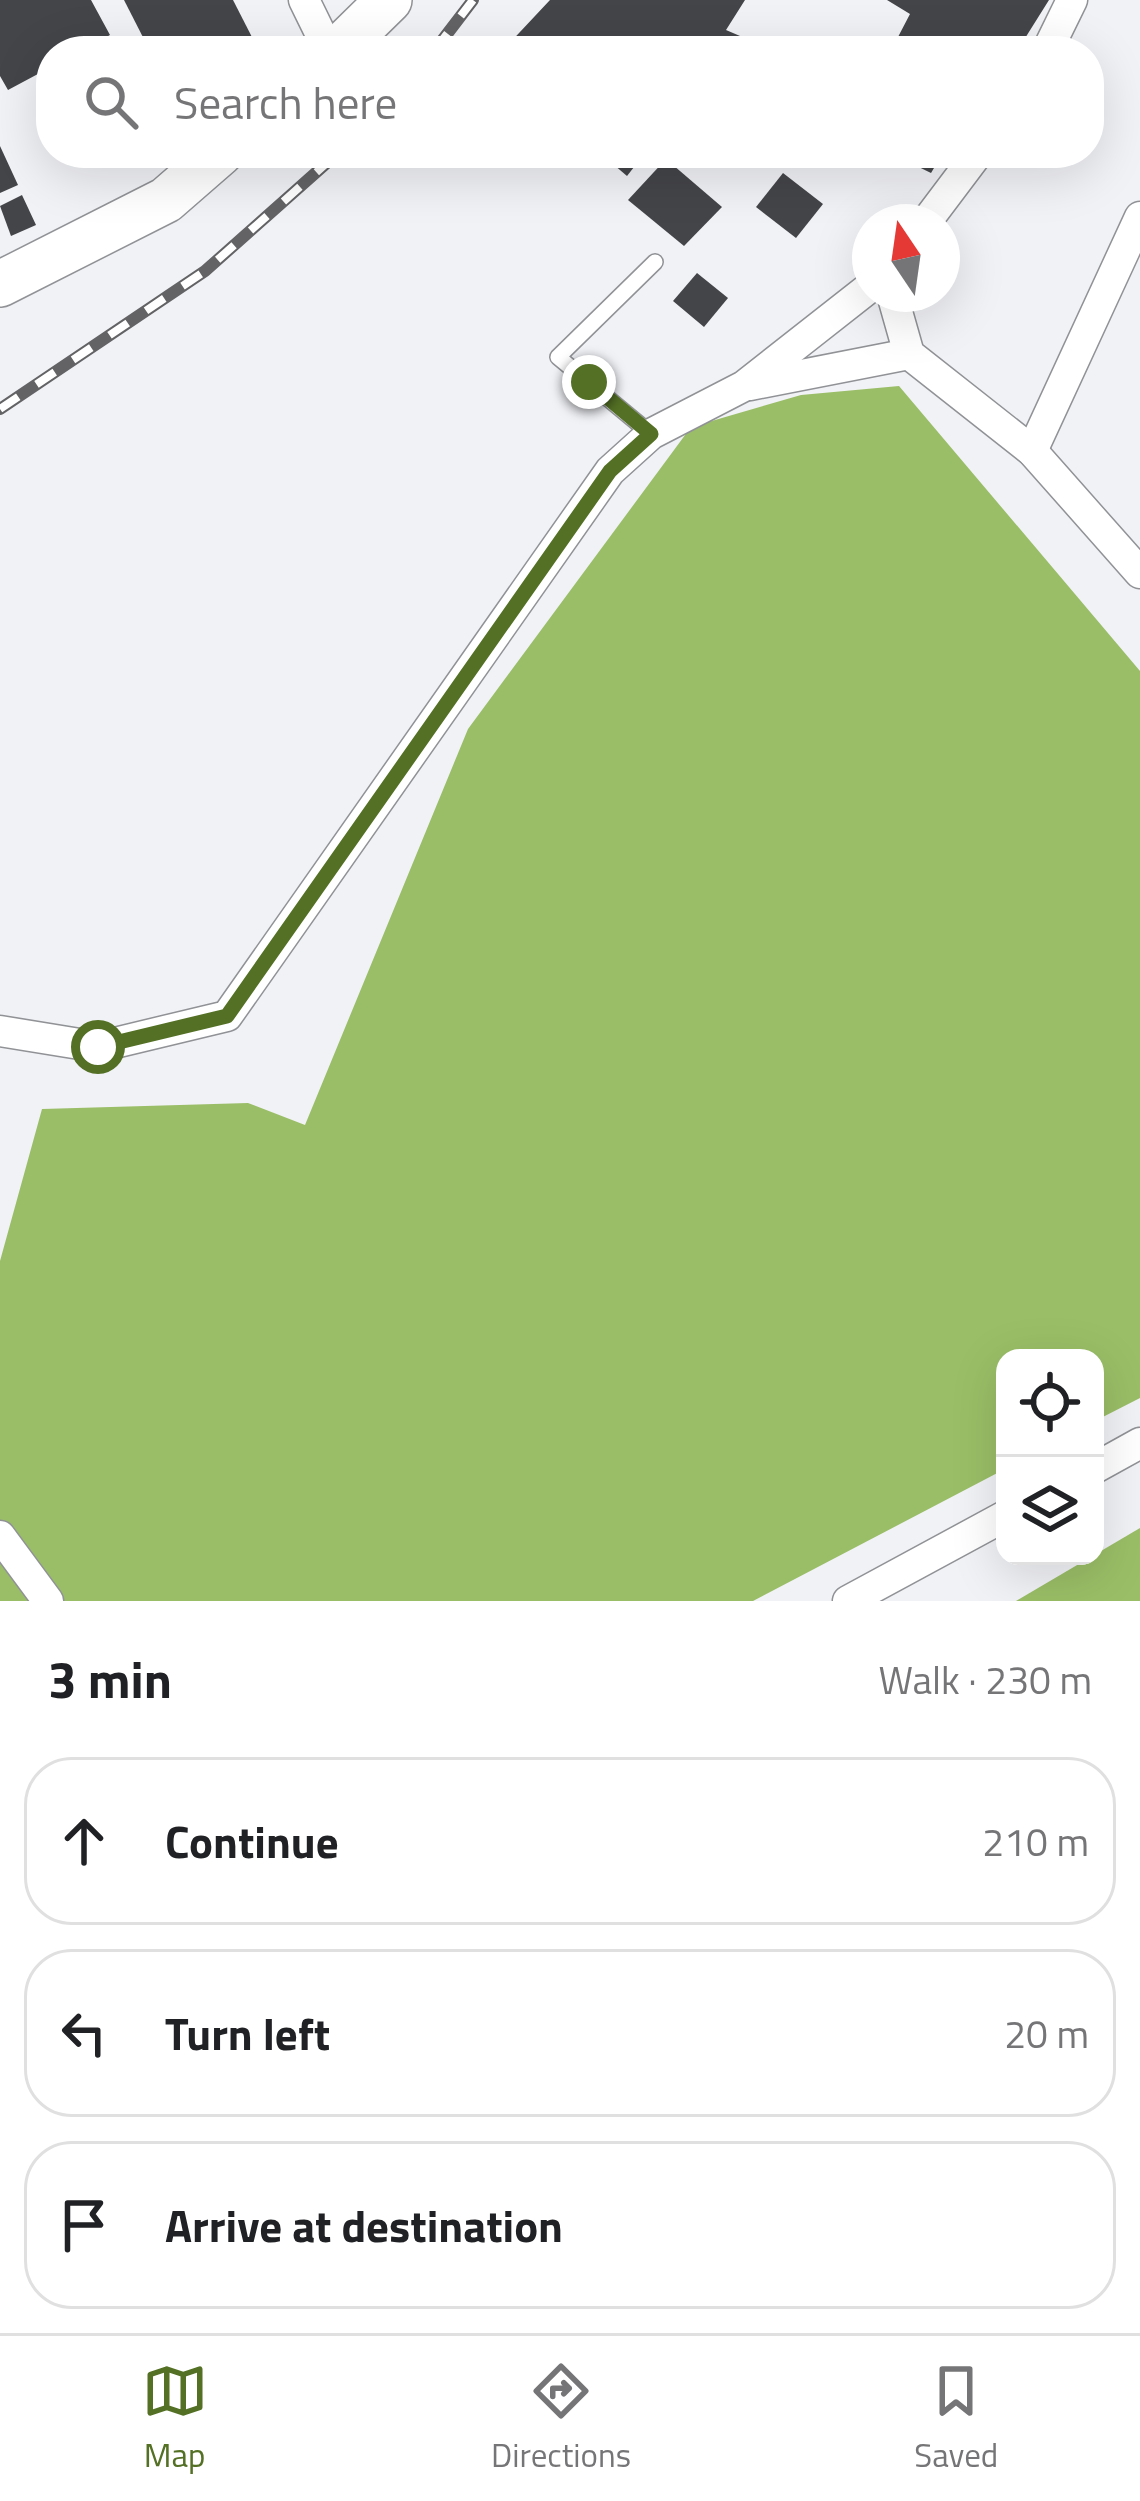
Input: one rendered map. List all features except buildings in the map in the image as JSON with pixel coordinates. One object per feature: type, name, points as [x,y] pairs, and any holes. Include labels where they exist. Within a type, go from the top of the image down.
[{"type":"street","points":[[304,0],[324,36]]},
{"type":"street","points":[[349,36],[389,0]]},
{"type":"street","points":[[1054,36],[1072,0]]},
{"type":"street","points":[[0,284],[166,200],[203,168]]},
{"type":"street","points":[[940,204],[967,168]]},
{"type":"street","points":[[1032,451],[1140,217]]},
{"type":"street","points":[[0,1031],[98,1047],[227,1016],[610,471],[651,434],[745,386],[852,301]]},
{"type":"street","points":[[897,312],[909,354],[1032,451],[1140,573]]},
{"type":"street","points":[[745,386],[909,354]]},
{"type":"street","points":[[1104,1463],[1140,1443]]},
{"type":"street","points":[[848,1601],[996,1521]]},
{"type":"street","points":[[0,1536],[48,1601]]},
{"type":"lane","points":[[651,434],[558,357],[655,262]]},
{"type":"green space","points":[[899,386],[1140,671],[1140,1398],[1104,1416],[1104,1349],[996,1349],[996,1474],[753,1601],[0,1601],[0,1261],[42,1109],[248,1103],[305,1125],[468,729],[691,427],[801,395]]},
{"type":"green space","points":[[1140,1528],[1140,1601],[1016,1601],[1077,1565],[1104,1565],[1104,1549]]},
{"type":"railway","points":[[445,36],[473,0]]},
{"type":"railway","points":[[0,409],[205,271],[321,168]]},
{"type":"route","points":[[98,1047],[227,1016],[610,471],[651,434],[589,382]]}]
